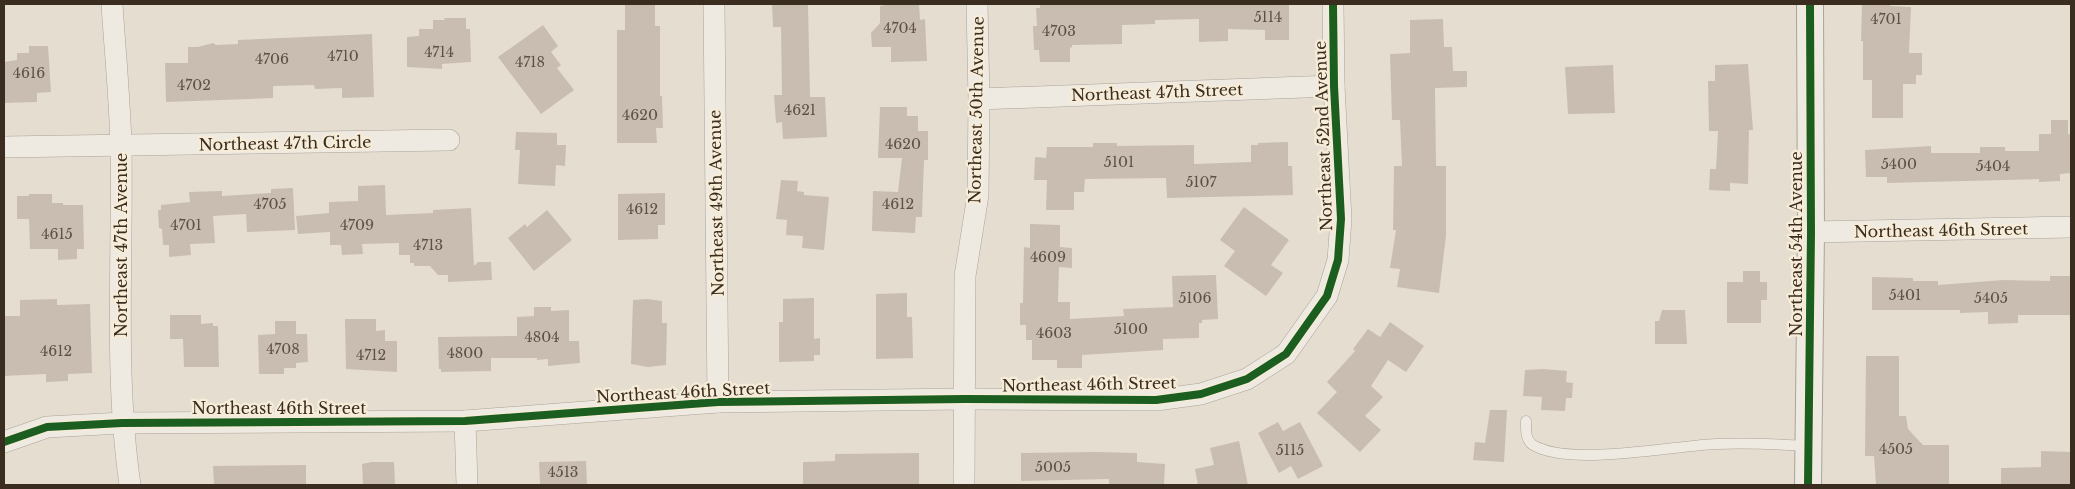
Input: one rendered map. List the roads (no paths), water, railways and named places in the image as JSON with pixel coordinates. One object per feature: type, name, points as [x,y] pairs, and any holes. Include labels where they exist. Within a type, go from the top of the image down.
[{"type":"street","name":"Northeast 47th Avenue","points":[[112,4],[121,146],[122,423],[130,485]]},
{"type":"street","name":"Northeast 49th Avenue","points":[[714,4],[718,402]]},
{"type":"street","name":"Northeast 50th Avenue","points":[[964,485],[965,276],[978,195],[979,99],[977,4]]},
{"type":"street","name":"Northeast 52nd Avenue","points":[[1327,296],[1338,260],[1341,219],[1334,86],[1333,4]]},
{"type":"street","name":"Northeast 54th Avenue","points":[[1808,485],[1811,232],[1810,4]]},
{"type":"street","name":"Northeast 47th Street","points":[[979,99],[1334,86]]},
{"type":"street","name":"Northeast 47th Circle","points":[[121,146],[449,140]]},
{"type":"street","points":[[4,148],[121,146]]},
{"type":"street","name":"Northeast 46th Street","points":[[1811,232],[2071,227]]},
{"type":"street","name":"Northeast 46th Street","points":[[4,442],[47,426],[122,423],[466,421],[718,402],[964,399],[1156,400],[1201,394],[1247,379],[1286,354],[1327,296]]},
{"type":"street","points":[[466,421],[467,485]]},
{"type":"lane","points":[[1526,421],[1525,433],[1532,444],[1549,451],[1574,455],[1594,456],[1715,444],[1749,443],[1808,446]]}]
